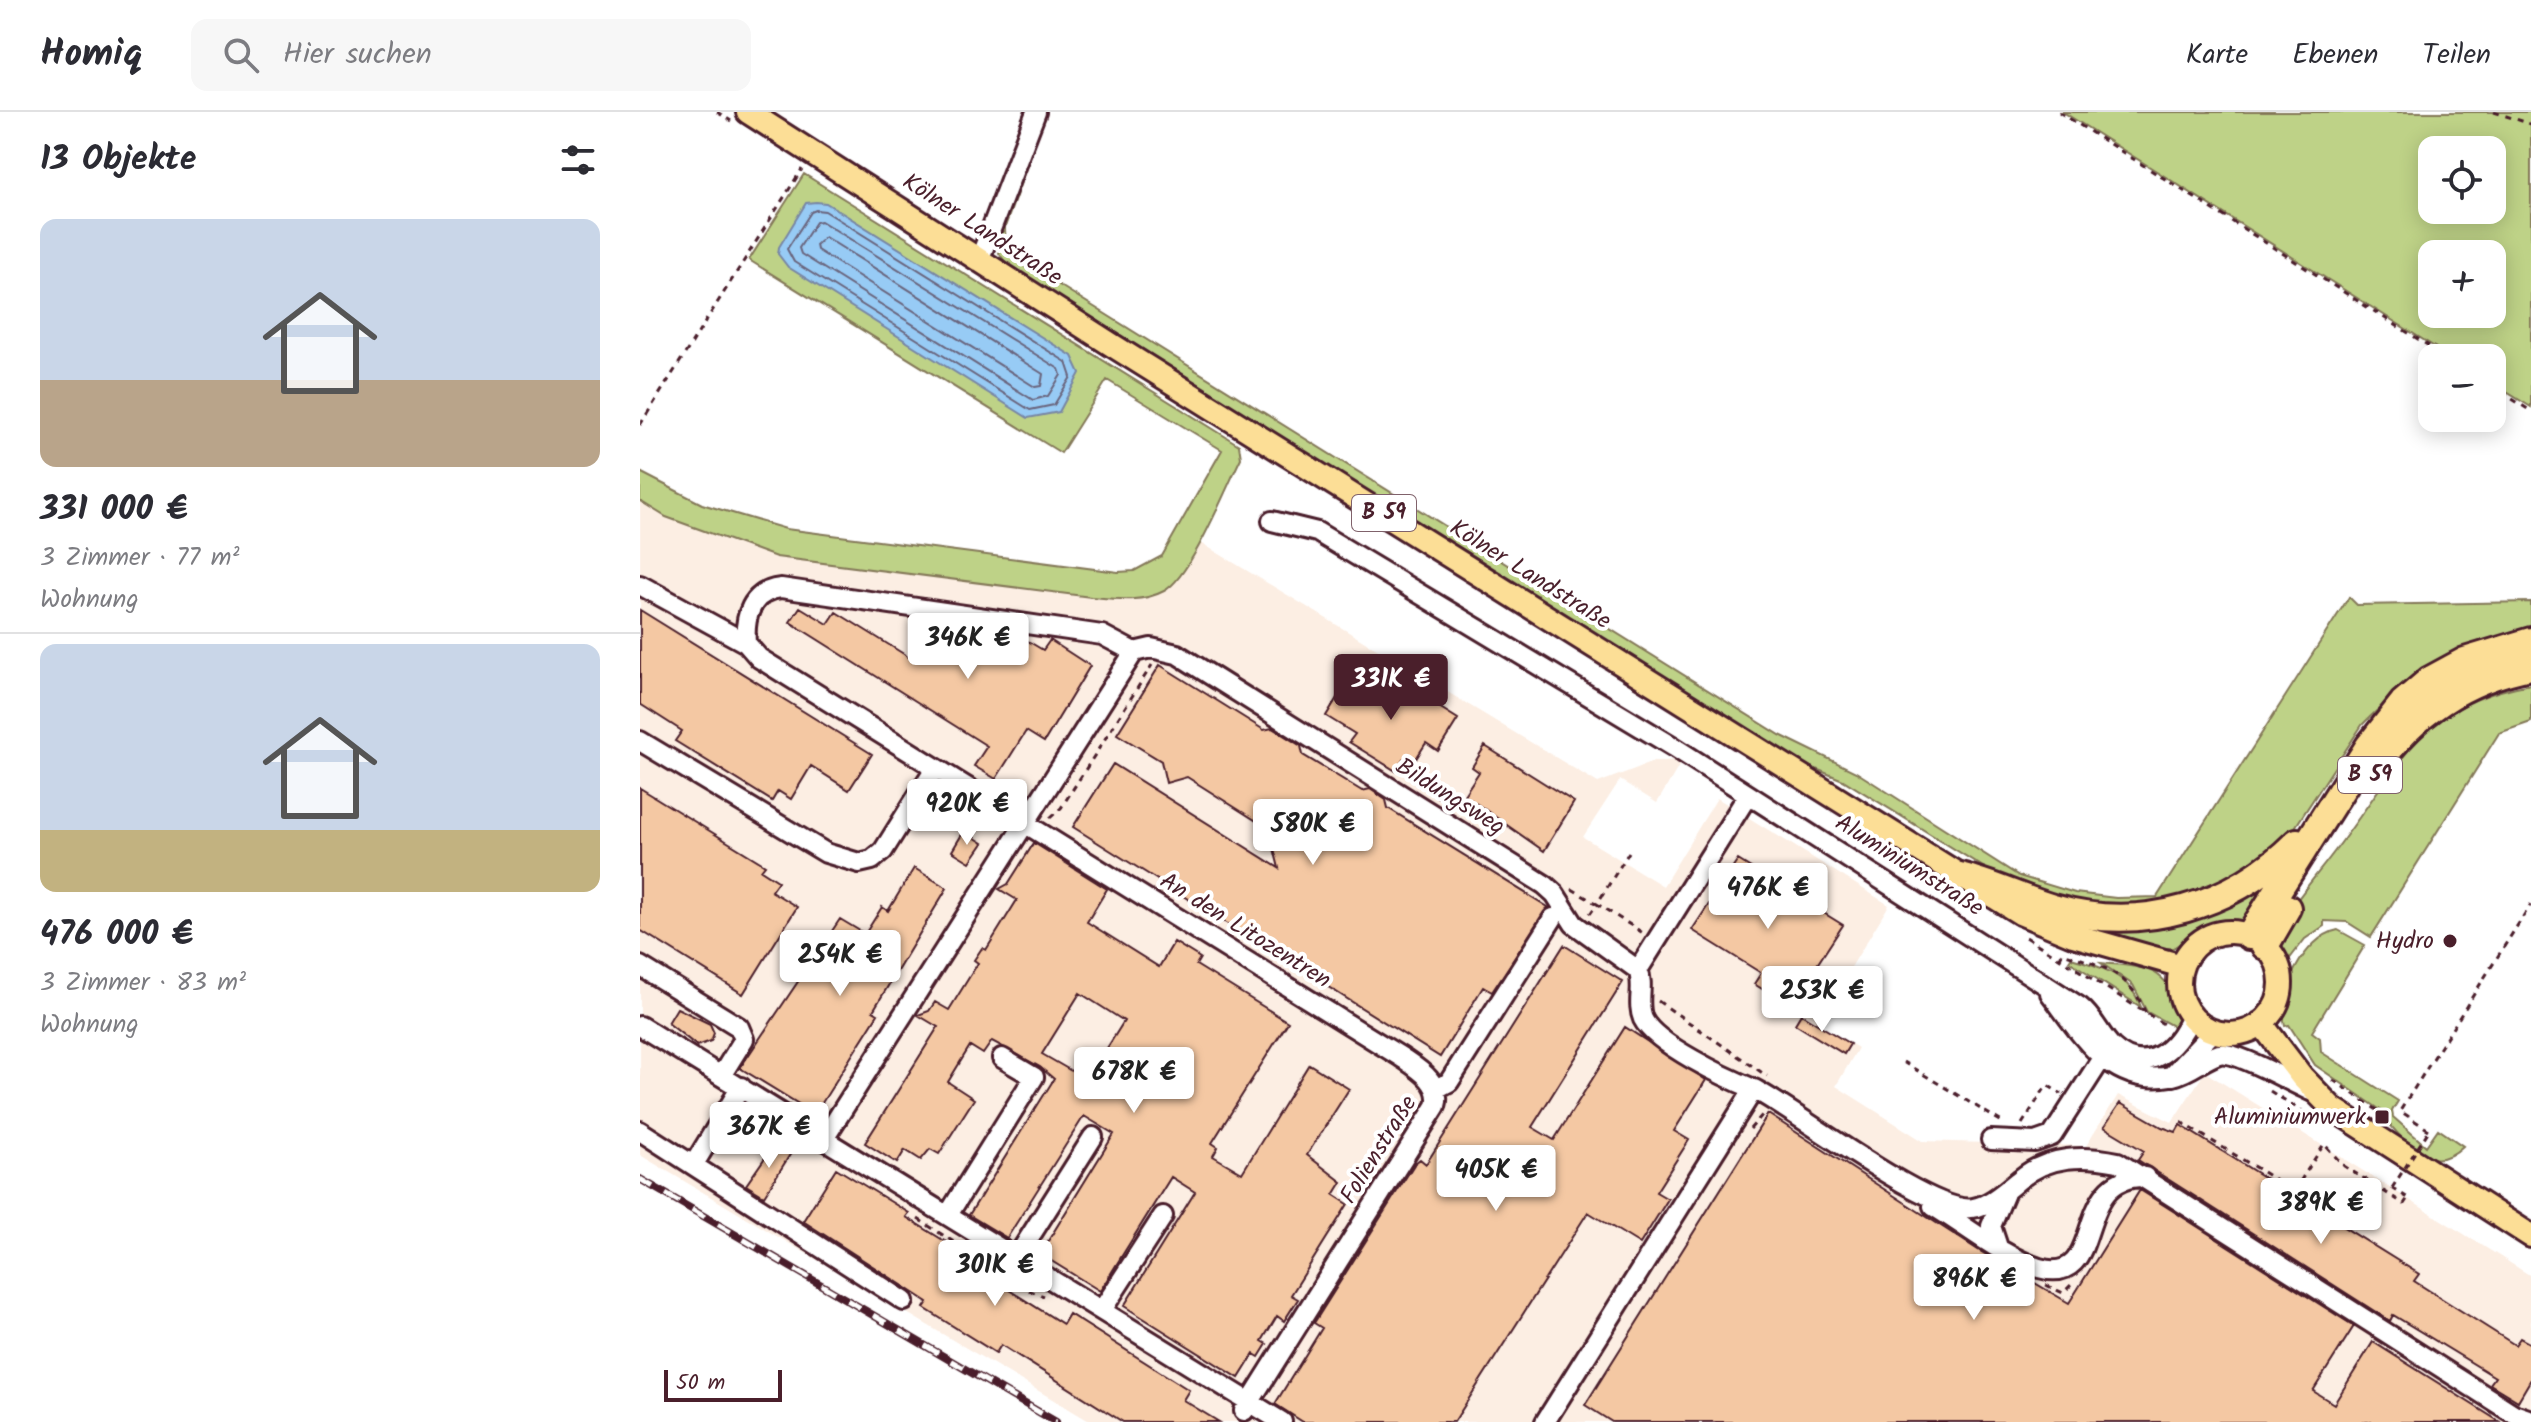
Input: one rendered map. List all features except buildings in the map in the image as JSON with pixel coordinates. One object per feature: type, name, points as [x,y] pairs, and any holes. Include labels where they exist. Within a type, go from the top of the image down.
[{"type":"highway","points":[[2257,941],[2330,807],[2393,714],[2416,691],[2465,661],[2531,641]]},
{"type":"highway","name":"B 59","points":[[2257,941],[2401,734],[2428,710],[2459,689],[2531,666]]},
{"type":"highway","points":[[1960,876],[2087,916],[2159,915],[2210,901],[2255,878],[2291,848],[2330,807]]},
{"type":"main road","name":"Kölner Landstraße","points":[[748,112],[1112,345],[2020,913],[2050,927],[2182,966]]},
{"type":"main road","points":[[2225,932],[2257,941],[2276,962],[2281,981],[2276,1004],[2261,1023],[2239,1033],[2214,1031],[2191,1016],[2180,992],[2182,966],[2195,946],[2225,932]]},
{"type":"main road","points":[[2261,1023],[2314,1092],[2340,1114],[2531,1236]]},
{"type":"street","points":[[980,258],[1036,112]]},
{"type":"street","name":"Aluminiumstraße","points":[[1272,521],[1317,532],[1674,747],[2041,981],[2088,1014],[2112,1047],[2131,1057],[2148,1058],[2168,1052],[2178,1043],[2191,1016]]},
{"type":"street","name":"An den Litozentren","points":[[640,585],[746,643],[759,658],[1401,1057],[1436,1089]]},
{"type":"street","points":[[746,643],[746,626],[754,601],[766,592],[781,588],[1102,635],[1134,652],[1031,827],[824,1139]]},
{"type":"street","name":"Bildungsweg","points":[[1134,652],[1151,648],[1177,654],[1429,812],[1551,889],[1569,919],[1638,970]]},
{"type":"street","points":[[640,741],[817,848],[855,863],[867,862],[880,855],[935,768]]},
{"type":"street","points":[[1748,795],[1638,970],[1639,1002],[1649,1028],[1725,1077],[1754,1089],[1917,1190],[1948,1204],[1974,1208],[2007,1191],[2035,1169],[2087,1155],[2118,1162],[2514,1414],[2531,1420]]},
{"type":"street","name":"Folienstraße","points":[[1247,1406],[1434,1109],[1438,1099],[1436,1089],[1449,1082],[1553,918]]},
{"type":"street","points":[[640,966],[739,1027],[744,1039],[721,1076]]},
{"type":"street","name":"Aluminiumstraße","points":[[2041,981],[2102,1058],[2121,1072],[2140,1078],[2171,1076]]},
{"type":"street","points":[[640,1026],[1102,1310],[1247,1406],[1282,1422]]},
{"type":"street","points":[[2171,1076],[2214,1031]]},
{"type":"street","points":[[2171,1076],[2194,1070],[2215,1056],[2232,1054],[2314,1092]]},
{"type":"street","points":[[948,1215],[1034,1077],[1002,1058]]},
{"type":"street","points":[[1991,1140],[2035,1142],[2049,1138],[2076,1103],[2102,1058]]},
{"type":"street","points":[[694,1164],[741,1087]]},
{"type":"street","points":[[1545,1422],[1754,1089]]},
{"type":"street","points":[[640,1131],[904,1301]]},
{"type":"street","points":[[1017,1257],[1093,1137]]},
{"type":"street","points":[[1917,1190],[1930,1204],[1998,1247],[2039,1268],[2065,1267],[2076,1261],[2084,1249],[2096,1209],[2108,1189],[2118,1180],[2146,1177]]},
{"type":"street","points":[[1998,1247],[1991,1226],[2007,1191]]},
{"type":"street","points":[[1102,1310],[1163,1216]]},
{"type":"path","points":[[2059,112],[2426,344]]},
{"type":"path","points":[[2494,112],[2531,124]]},
{"type":"path","points":[[640,425],[812,152]]},
{"type":"path","points":[[2506,395],[2531,411]]},
{"type":"path","points":[[1031,827],[1059,810],[1147,671],[1159,662]]},
{"type":"path","points":[[1429,812],[1444,787],[1469,802],[1469,809],[1489,822],[1494,840]]},
{"type":"path","points":[[1580,929],[1629,852]]},
{"type":"path","points":[[1570,887],[1655,940]]},
{"type":"path","points":[[2181,1122],[2294,1191],[2324,1144],[2344,1166],[2404,1204],[2408,1198],[2392,1188],[2429,1130],[2400,1111],[2531,904]]},
{"type":"path","points":[[2060,959],[2062,953],[2110,968],[2131,985],[2146,1014]]},
{"type":"path","points":[[1641,991],[1761,1070],[1777,1086]]},
{"type":"path","points":[[1903,1062],[2010,1127]]},
{"type":"path","points":[[2018,1132],[2047,1085],[2076,1103]]},
{"type":"path","points":[[912,1209],[924,1225],[1030,1291],[1052,1299]]},
{"type":"path","points":[[2043,1284],[2063,1293],[2076,1279]]},
{"type":"shaded area","points":[[640,501],[666,517],[776,557],[1132,600],[1165,591],[1198,541],[1598,783],[1653,762],[1676,760],[1679,766],[1657,803],[1620,780],[1583,837],[1663,886],[1717,798],[1889,905],[1817,1023],[1858,1048],[1836,1086],[1923,1141],[2086,1146],[2118,1095],[2172,1122],[2205,1072],[2531,1276],[2531,1422],[1091,1422],[640,1155]]},
{"type":"green space","points":[[1042,112],[1046,112],[1005,227],[1008,248],[1024,266],[1780,735],[1856,772],[2019,876],[2075,893],[2116,898],[2157,897],[2349,597],[2357,605],[2531,602],[2531,627],[2463,653],[2398,693],[2362,725],[2288,838],[2263,862],[2185,901],[2085,907],[2001,878],[1843,780],[1796,761],[1006,263],[999,253],[997,233]]},
{"type":"green space","points":[[2063,112],[2531,112],[2531,407],[2506,392],[2506,344],[2430,344]]},
{"type":"green space","points":[[804,174],[1239,445],[1241,458],[1196,551],[1185,569],[1164,591],[1147,597],[1109,599],[776,557],[666,517],[640,501],[640,472],[702,504],[786,529],[1118,572],[1134,571],[1162,556],[1222,450],[1107,380],[1061,453],[749,260]]},
{"type":"green space","points":[[2531,684],[2531,722],[2499,733],[2371,937],[2347,922],[2324,921],[2324,926],[2305,939],[2288,961],[2280,945],[2286,916],[2404,756],[2442,718],[2496,692]]},
{"type":"green space","points":[[2292,854],[2250,919],[2204,928],[2173,948],[2159,948],[2079,924],[2115,924]]},
{"type":"green space","points":[[2338,930],[2365,945],[2312,1032],[2320,1038],[2321,1052],[2398,1101],[2392,1111],[2393,1117],[2426,1146],[2438,1129],[2463,1146],[2451,1155],[2440,1158],[2419,1153],[2383,1117],[2385,1113],[2315,1065],[2289,1025],[2285,1026],[2285,998],[2295,969],[2314,943]]},
{"type":"green space","points":[[2071,958],[2122,979],[2141,1007],[2069,961]]},
{"type":"green space","points":[[2101,963],[2145,969],[2163,979],[2177,1007],[2178,1029],[2147,1012],[2133,985]]},
{"type":"water","points":[[806,203],[826,203],[1072,356],[1080,373],[1059,412],[1028,418],[788,267],[778,254],[779,247]]},
{"type":"railway","points":[[640,1179],[1056,1422]]},
{"type":"place","name":"Hydro","points":[[2450,941]]},
{"type":"place","name":"Aluminiumwerk","points":[[2382,1117]]}]
